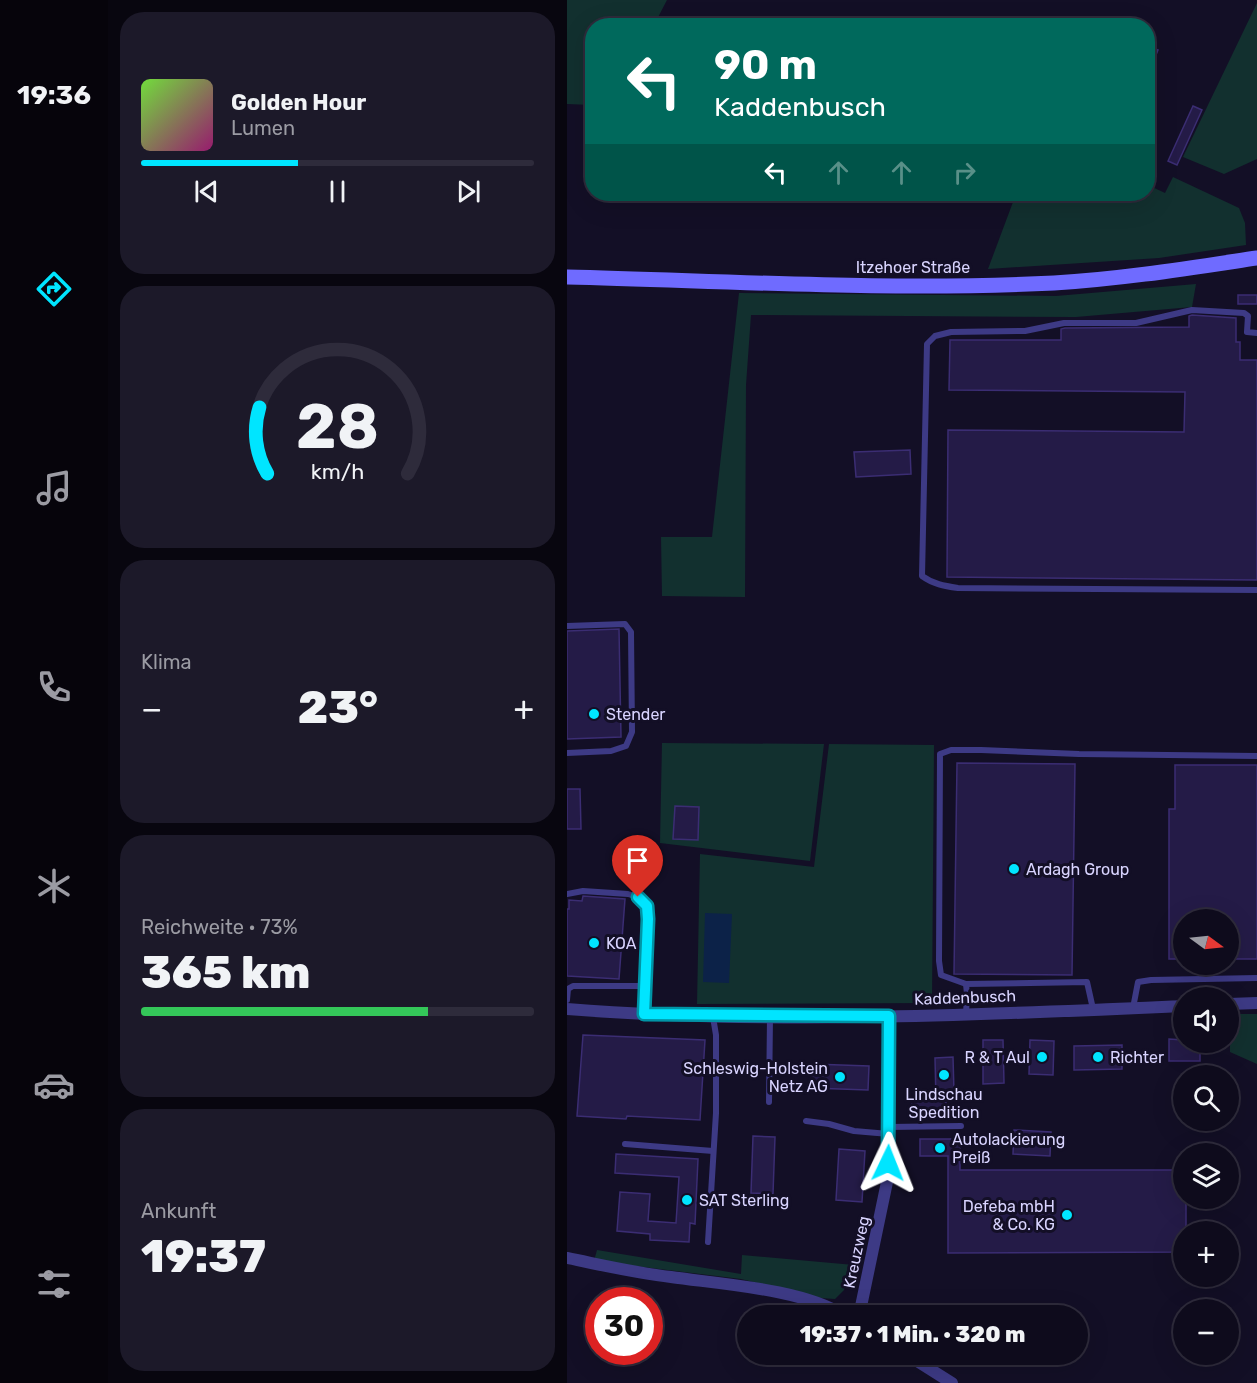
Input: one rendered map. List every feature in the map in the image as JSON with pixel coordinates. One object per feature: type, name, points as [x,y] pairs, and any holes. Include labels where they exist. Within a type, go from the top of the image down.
[{"type":"main road","name":"Itzehoer Straße","points":[[567,277],[877,285],[996,285],[1055,283],[1149,274],[1257,258]]},
{"type":"street","points":[[1239,1004],[1257,1003]]},
{"type":"street","name":"Kaddenbusch","points":[[567,1010],[713,1016],[889,1016],[1173,1006]]},
{"type":"street","name":"Kreuzweg","points":[[861,1305],[887,1182],[889,1016]]},
{"type":"street","points":[[567,1258],[634,1272],[771,1292],[824,1305]]},
{"type":"street","points":[[923,1365],[952,1383]]},
{"type":"lane","points":[[1257,333],[1247,332],[1248,316],[1244,313],[1192,310],[1136,323],[1064,323],[1025,330],[951,332],[935,336],[927,344],[922,576],[936,584],[958,588],[1257,590]]},
{"type":"lane","points":[[567,626],[625,624],[631,632],[632,732],[626,746],[611,752],[567,753]]},
{"type":"lane","points":[[1093,1010],[1087,982],[966,984],[941,975],[939,962],[940,754],[951,750],[981,750],[1079,754],[1257,756]]},
{"type":"lane","points":[[567,894],[583,891],[629,894],[638,897],[647,906],[644,1014]]},
{"type":"lane","points":[[1133,1008],[1138,982],[1257,978]]},
{"type":"lane","points":[[966,984],[966,1014]]},
{"type":"lane","points":[[567,1000],[568,989],[573,986],[645,986]]},
{"type":"lane","points":[[708,1242],[715,1113],[716,1035],[713,1016]]},
{"type":"lane","points":[[769,1102],[770,1016]]},
{"type":"lane","points":[[806,1121],[854,1131],[961,1126]]},
{"type":"lane","points":[[625,1144],[713,1151]]},
{"type":"green space","points":[[567,0],[667,0],[658,18],[585,18],[585,105],[567,104]]},
{"type":"green space","points":[[1257,3],[1257,159],[1224,174],[1183,157]]},
{"type":"green space","points":[[1173,177],[1239,208],[1245,223],[1246,245],[1159,258],[988,269],[1013,201],[1155,201],[1155,188],[1165,193]]},
{"type":"green space","points":[[1196,284],[1192,307],[1076,317],[751,315],[746,385],[745,597],[662,596],[661,537],[712,537],[739,293],[1056,296]]},
{"type":"green space","points":[[662,743],[824,744],[810,861],[660,843]]},
{"type":"green space","points":[[829,744],[934,745],[932,1003],[697,1004],[700,854],[814,867]]},
{"type":"green space","points":[[1239,1014],[1257,1014],[1257,1064],[1232,1053],[1239,1053]]},
{"type":"green space","points":[[597,1250],[741,1274],[742,1255],[854,1265],[844,1290],[835,1299],[820,1298],[741,1279],[594,1261]]},
{"type":"water","points":[[705,913],[732,914],[729,983],[703,982]]},
{"type":"building","points":[[1193,106],[1202,110],[1177,165],[1168,161]]},
{"type":"building","points":[[1238,295],[1257,295],[1257,304],[1238,304]]},
{"type":"building","points":[[1189,316],[1236,318],[1236,342],[1240,342],[1240,360],[1257,360],[1257,580],[947,577],[948,430],[1184,432],[1185,392],[949,390],[950,340],[1061,340],[1061,329],[1065,328],[1189,327]]},
{"type":"building","points":[[910,450],[911,474],[856,477],[854,452]]},
{"type":"building","points":[[619,629],[621,737],[567,739],[567,631]]},
{"type":"building","name":"Ardagh Group","points":[[957,763],[1075,764],[1072,975],[954,974]]},
{"type":"building","points":[[1175,765],[1257,765],[1257,959],[1239,959],[1239,909],[1173,909],[1173,959],[1169,959],[1169,809],[1175,809]]},
{"type":"building","points":[[567,789],[580,789],[581,829],[567,829]]},
{"type":"building","points":[[675,806],[699,807],[698,840],[673,839]]},
{"type":"building","name":"KOA","points":[[583,896],[625,899],[619,979],[567,976],[567,909],[569,909],[569,900],[582,901]]},
{"type":"building","points":[[583,1035],[705,1040],[700,1120],[577,1116]]},
{"type":"building","points":[[1169,1039],[1173,1039],[1173,1053],[1200,1053],[1200,1061],[1169,1061]]},
{"type":"building","points":[[983,1040],[1003,1040],[1004,1083],[983,1084]]},
{"type":"building","name":"R & T Aul","points":[[1030,1040],[1054,1041],[1053,1075],[1029,1074]]},
{"type":"building","name":"Richter","points":[[1122,1045],[1122,1069],[1074,1070],[1074,1046]]},
{"type":"building","points":[[953,1057],[954,1092],[946,1092],[946,1118],[911,1118],[912,1101],[936,1101],[935,1058]]},
{"type":"building","name":"Schleswig-Holstein Netz AG","points":[[812,1064],[869,1066],[868,1090],[811,1088]]},
{"type":"building","points":[[1014,1130],[1051,1132],[1050,1156],[1013,1154]]},
{"type":"building","points":[[753,1136],[775,1137],[773,1194],[751,1193]]},
{"type":"building","name":"Defeba mbH & Co. KG","points":[[920,1139],[960,1139],[960,1170],[1173,1170],[1173,1209],[1186,1209],[1186,1221],[1173,1221],[1173,1252],[948,1253],[948,1156],[920,1156]]},
{"type":"building","points":[[839,1149],[865,1151],[862,1202],[836,1200]]},
{"type":"building","points":[[616,1154],[698,1159],[695,1224],[690,1223],[689,1242],[650,1240],[650,1234],[617,1231],[620,1192],[650,1194],[648,1221],[676,1223],[679,1177],[615,1173]]},
{"type":"place","name":"Stender","points":[[594,714]]},
{"type":"place","name":"Ardagh Group","points":[[1014,869]]},
{"type":"place","name":"KOA","points":[[594,943]]},
{"type":"place","name":"R & T Aul","points":[[1042,1057]]},
{"type":"place","name":"Richter","points":[[1098,1057]]},
{"type":"place","name":"Lindschau Spedition","points":[[944,1075]]},
{"type":"place","name":"Schleswig-Holstein Netz AG","points":[[840,1077]]},
{"type":"place","name":"Autolackierung Preiß","points":[[940,1148]]},
{"type":"place","name":"SAT Sterling","points":[[687,1200]]},
{"type":"place","name":"Defeba mbH & Co. KG","points":[[1067,1215]]},
{"type":"route","points":[[638,897],[647,906],[648,919],[644,1014],[889,1016],[888,1163]]}]
